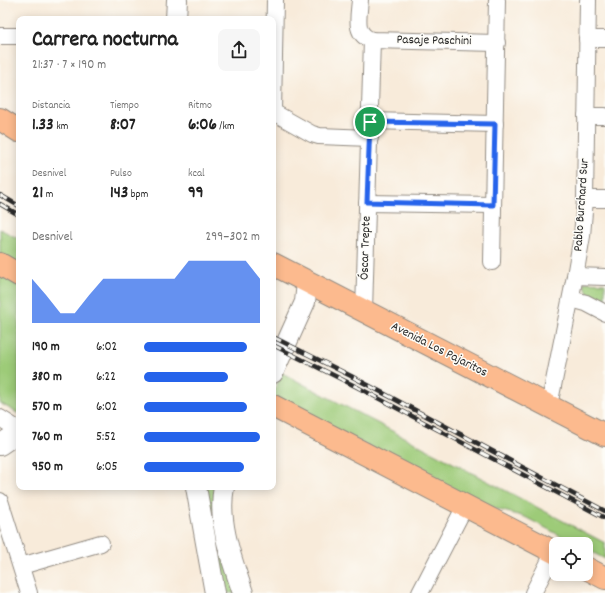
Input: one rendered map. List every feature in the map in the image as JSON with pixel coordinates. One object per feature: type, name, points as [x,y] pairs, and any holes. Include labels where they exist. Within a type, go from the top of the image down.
[{"type":"main road","points":[[0,120],[16,129]]},
{"type":"main road","points":[[0,264],[16,273]]},
{"type":"main road","name":"Avenida Los Pajaritos","points":[[276,266],[605,435]]},
{"type":"main road","points":[[276,408],[549,549]]},
{"type":"main road","points":[[593,572],[605,578]]},
{"type":"street","points":[[176,16],[177,0]]},
{"type":"street","points":[[275,0],[275,16]]},
{"type":"street","points":[[360,0],[360,32],[366,38],[372,40]]},
{"type":"street","points":[[492,262],[498,0]]},
{"type":"street","name":"Pablo Burchard Sur","points":[[549,406],[571,299],[582,236],[585,199],[588,0]]},
{"type":"street","points":[[0,36],[16,36]]},
{"type":"street","points":[[587,39],[605,39]]},
{"type":"street","name":"Pasaje Paschini","points":[[372,40],[497,43]]},
{"type":"street","name":"Óscar Trepte","points":[[364,311],[372,40]]},
{"type":"street","points":[[276,114],[312,134],[319,136],[370,138]]},
{"type":"street","points":[[586,116],[605,116]]},
{"type":"street","points":[[370,122],[495,124]]},
{"type":"street","points":[[585,199],[605,199]]},
{"type":"street","points":[[367,202],[493,205]]},
{"type":"street","points":[[575,276],[605,277]]},
{"type":"street","points":[[276,366],[305,302],[307,282]]},
{"type":"street","points":[[571,299],[586,303],[605,313]]},
{"type":"street","points":[[0,418],[16,429]]},
{"type":"street","points":[[0,445],[16,433]]},
{"type":"street","points":[[197,490],[215,593]]},
{"type":"street","points":[[224,490],[223,506],[226,534],[243,593]]},
{"type":"street","points":[[0,501],[29,593]]},
{"type":"street","points":[[420,593],[465,506]]},
{"type":"street","points":[[21,566],[101,543]]},
{"type":"street","points":[[533,593],[549,563]]},
{"type":"green space","points":[[0,229],[16,237],[16,263],[0,255]]},
{"type":"green space","points":[[0,275],[16,284],[16,412],[0,403]]},
{"type":"green space","points":[[583,282],[605,283],[605,304],[589,296]]},
{"type":"green space","points":[[282,373],[605,543],[605,559],[593,553],[593,537],[563,537],[525,517],[475,503],[276,398],[276,386]]},
{"type":"green space","points":[[202,490],[219,490],[237,593],[221,593]]},
{"type":"railway","points":[[0,195],[16,204]]},
{"type":"railway","points":[[0,204],[16,213]]},
{"type":"railway","points":[[276,338],[351,376],[605,511]]},
{"type":"railway","points":[[276,346],[357,387],[605,518]]},
{"type":"route","points":[[370,122],[495,124],[493,205],[367,202],[370,122]]}]
